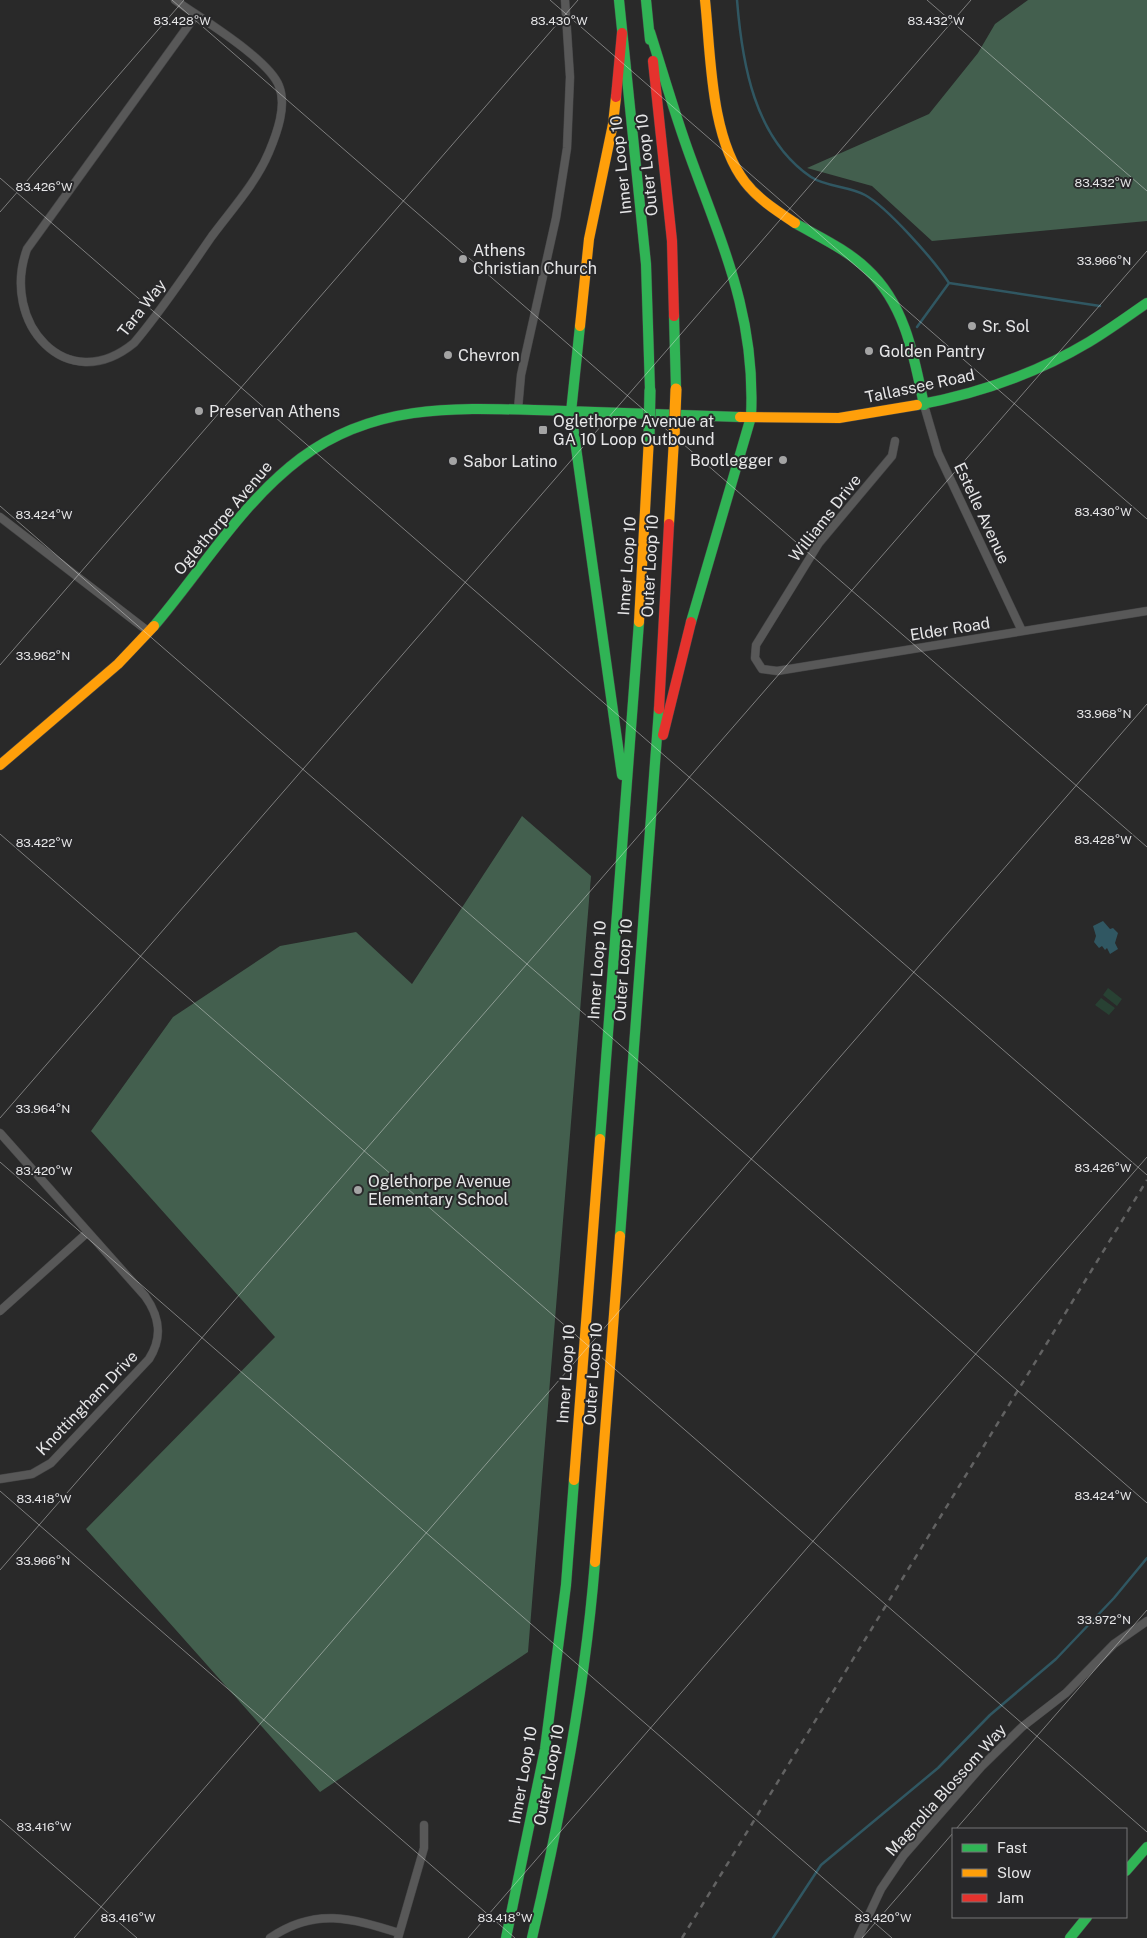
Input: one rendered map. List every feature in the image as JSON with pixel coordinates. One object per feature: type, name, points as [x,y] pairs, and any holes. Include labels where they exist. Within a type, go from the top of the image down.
[{"type":"main road","name":"Inner Loop 10","points":[[506,1938],[535,1806],[561,1635],[647,517],[650,390],[646,264],[619,0]]},
{"type":"main road","name":"Outer Loop 10","points":[[532,1938],[572,1744],[580,1695],[594,1574],[655,772],[676,389],[672,241],[646,0]]},
{"type":"main road","points":[[705,0],[721,126],[728,152],[752,191],[768,205],[849,256],[866,268],[880,284],[904,320],[924,405]]},
{"type":"main road","points":[[650,32],[689,154],[729,261],[743,314],[755,388],[751,417],[685,643],[655,772]]},
{"type":"main road","points":[[622,33],[613,124],[589,239],[572,412],[625,800]]},
{"type":"main road","name":"Tallassee Road","points":[[678,415],[839,418],[924,405],[980,390],[1036,369],[1089,342],[1147,303]]},
{"type":"main road","name":"Oglethorpe Avenue","points":[[0,765],[104,676],[150,632],[268,485],[295,460],[330,438],[365,423],[404,412],[449,408],[678,415]]},
{"type":"main road","points":[[1127,1870],[1147,1847]]},
{"type":"main road","points":[[1070,1938],[1086,1918]]},
{"type":"street","name":"Tara Way","points":[[175,0],[196,15],[256,58],[271,72],[279,85],[282,108],[269,153],[255,178],[134,343],[117,355],[104,360],[85,362],[60,358],[40,346],[24,328],[14,295],[16,271],[27,249],[196,15]]},
{"type":"street","points":[[518,409],[521,375],[556,218],[567,148],[570,77],[565,0]]},
{"type":"street","name":"Estelle Avenue","points":[[924,405],[938,453],[1022,631]]},
{"type":"street","name":"Williams Drive","points":[[759,666],[756,658],[756,645],[819,543],[892,456],[895,441]]},
{"type":"street","points":[[0,517],[150,632]]},
{"type":"street","name":"Elder Road","points":[[759,666],[766,671],[777,671],[1147,611]]},
{"type":"street","name":"Knottingham Drive","points":[[0,1132],[150,1303],[160,1334],[155,1350],[140,1370],[51,1463],[32,1474],[0,1479]]},
{"type":"street","points":[[0,1311],[88,1232]]},
{"type":"street","name":"Magnolia Blossom Way","points":[[858,1938],[881,1889],[904,1855],[981,1767],[1022,1727],[1073,1687],[1114,1644],[1147,1621]]},
{"type":"street","points":[[270,1938],[293,1924],[331,1917],[362,1922],[399,1935],[424,1848],[424,1825]]},
{"type":"green space","points":[[1028,0],[1147,0],[1147,221],[932,241],[872,186],[807,168],[929,114],[978,53],[995,24]]},
{"type":"green space","name":"Oglethorpe Avenue Elementary School","points":[[522,816],[591,876],[528,1652],[320,1792],[86,1529],[275,1337],[91,1131],[173,1017],[280,946],[356,932],[412,984]]},
{"type":"green space","points":[[1108,988],[1122,999],[1117,1006],[1103,995]]},
{"type":"green space","points":[[1101,998],[1115,1008],[1109,1015],[1095,1005]]},
{"type":"water","points":[[1103,921],[1110,929],[1113,928],[1118,933],[1115,943],[1118,949],[1110,954],[1107,948],[1105,950],[1102,946],[1099,948],[1094,942],[1096,936],[1093,926]]},
{"type":"waterway","points":[[737,0],[743,49],[754,98],[776,142],[792,161],[817,180],[859,192],[874,201],[910,235],[949,283],[1100,306]]},
{"type":"waterway","points":[[917,327],[949,283]]},
{"type":"waterway","points":[[773,1938],[821,1865],[938,1768],[990,1715],[1056,1659],[1114,1598],[1147,1558]]},
{"type":"railway","points":[[682,1938],[1147,1180]]},
{"type":"traffic: fast","points":[[619,0],[646,264],[650,390]]},
{"type":"traffic: fast","points":[[646,0],[650,40]]},
{"type":"traffic: fast","points":[[650,32],[679,125],[735,283],[743,314],[751,381],[751,417],[691,622]]},
{"type":"traffic: fast","points":[[795,223],[859,262],[880,283],[891,298],[912,350],[924,405]]},
{"type":"traffic: fast","points":[[917,405],[962,395],[1028,373],[1089,342],[1147,303]]},
{"type":"traffic: fast","points":[[674,316],[676,389]]},
{"type":"traffic: fast","points":[[580,326],[571,412],[622,775]]},
{"type":"traffic: fast","points":[[649,437],[650,390]]},
{"type":"traffic: fast","points":[[154,626],[259,495],[301,458],[332,439],[363,425],[395,416],[428,411],[462,409],[740,417]]},
{"type":"traffic: fast","points":[[600,1139],[639,622]]},
{"type":"traffic: fast","points":[[620,1236],[659,709]]},
{"type":"traffic: fast","points":[[506,1938],[545,1749],[566,1585],[574,1480]]},
{"type":"traffic: fast","points":[[532,1938],[553,1845],[571,1751],[585,1657],[595,1562]]},
{"type":"traffic: fast","points":[[1127,1870],[1147,1847]]},
{"type":"traffic: fast","points":[[1070,1938],[1086,1918]]},
{"type":"traffic: slow","points":[[705,0],[714,95],[725,142],[733,164],[756,194],[795,223]]},
{"type":"traffic: slow","points":[[580,326],[589,239],[613,124],[616,97]]},
{"type":"traffic: slow","points":[[674,439],[676,389]]},
{"type":"traffic: slow","points":[[740,417],[839,418],[917,405]]},
{"type":"traffic: slow","points":[[639,622],[649,437]]},
{"type":"traffic: slow","points":[[669,524],[674,439]]},
{"type":"traffic: slow","points":[[0,765],[118,664],[154,626]]},
{"type":"traffic: slow","points":[[574,1480],[600,1139]]},
{"type":"traffic: slow","points":[[595,1562],[620,1236]]},
{"type":"traffic: jam","points":[[616,97],[622,33]]},
{"type":"traffic: jam","points":[[653,61],[672,241],[674,316]]},
{"type":"traffic: jam","points":[[659,709],[669,524]]},
{"type":"traffic: jam","points":[[663,735],[691,622]]},
{"type":"place","name":"Athens Christian Church","points":[[463,259]]},
{"type":"place","name":"Sr. Sol","points":[[972,326]]},
{"type":"place","name":"Golden Pantry","points":[[869,351]]},
{"type":"place","name":"Chevron","points":[[448,355]]},
{"type":"place","name":"Preservan Athens","points":[[199,411]]},
{"type":"place","name":"Oglethorpe Avenue at GA 10 Loop Outbound","points":[[543,430]]},
{"type":"place","name":"Bootlegger","points":[[783,460]]},
{"type":"place","name":"Sabor Latino","points":[[453,461]]},
{"type":"place","name":"Oglethorpe Avenue Elementary School","points":[[358,1190]]}]
